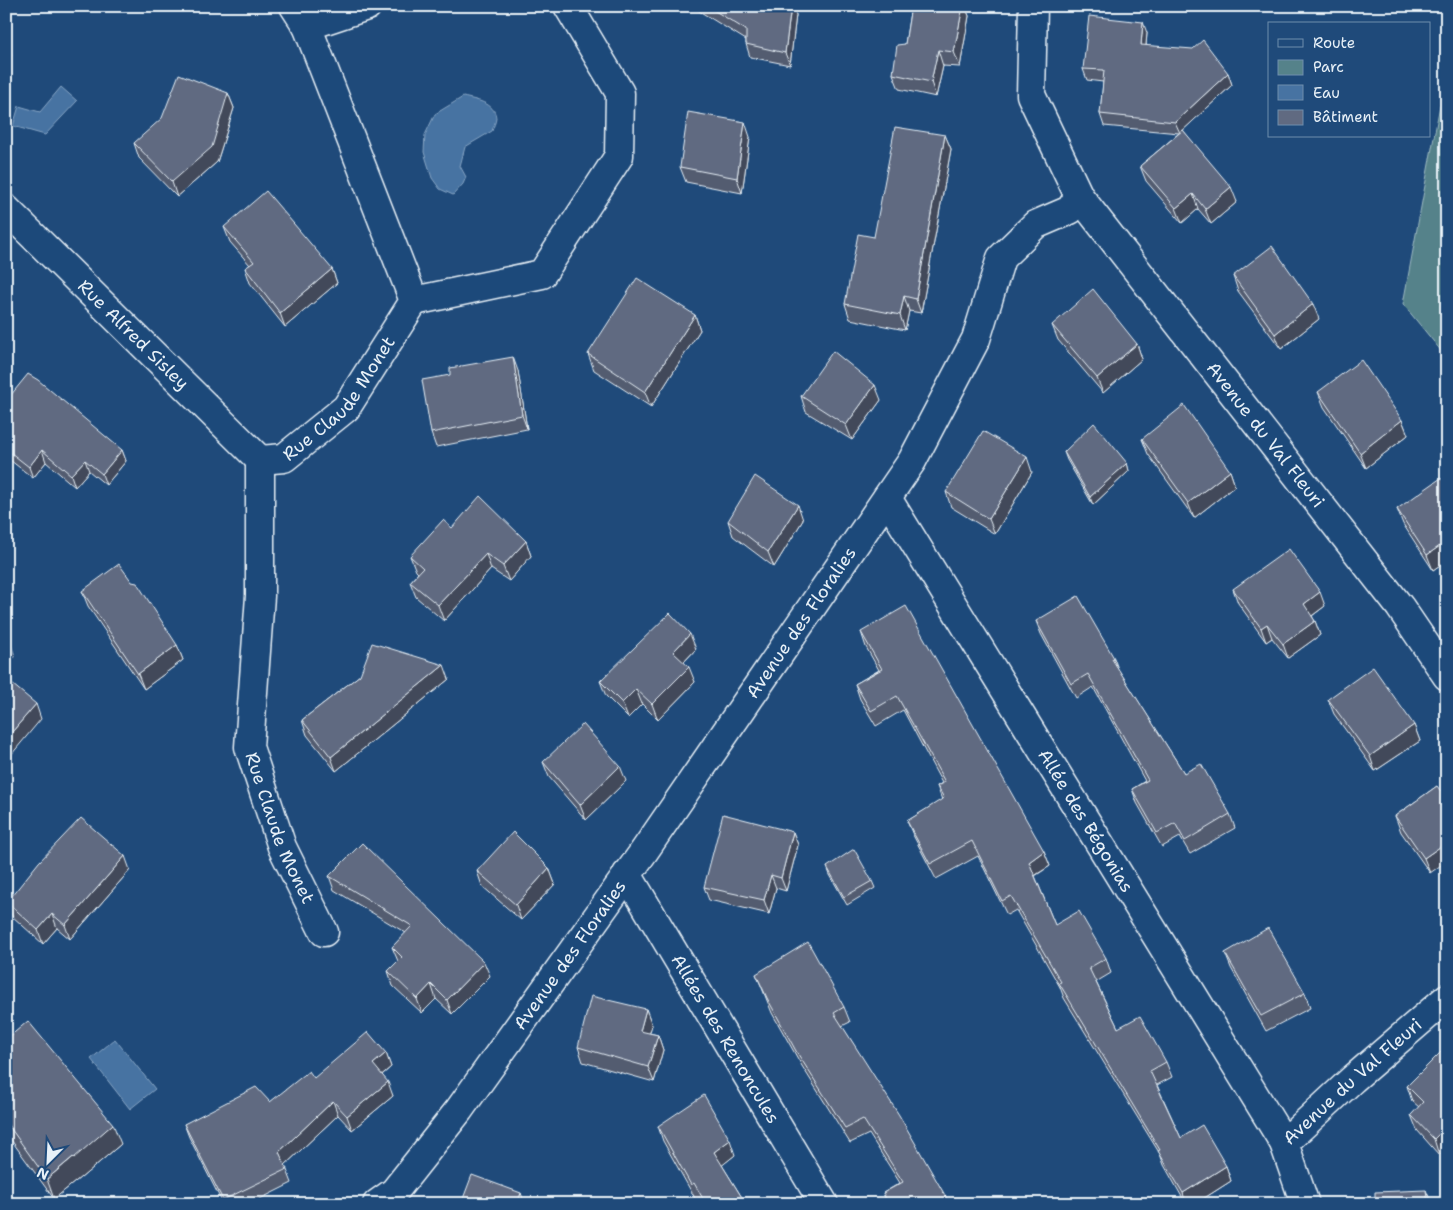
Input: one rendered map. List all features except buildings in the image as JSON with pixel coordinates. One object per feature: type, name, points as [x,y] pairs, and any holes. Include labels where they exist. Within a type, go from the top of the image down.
[{"type":"street","points":[[367,6],[301,16],[414,301],[542,274],[619,156],[620,93],[568,6]]},
{"type":"street","points":[[1033,6],[1031,95],[1079,196]]},
{"type":"street","name":"Avenue des Floralies","points":[[377,1204],[394,1192],[459,1110],[645,850],[912,461],[976,339],[1001,258],[1035,225],[1070,210],[1079,196]]},
{"type":"street","name":"Avenue du Val Fleuri","points":[[1079,196],[1400,607],[1447,676]]},
{"type":"street","name":"Rue Alfred Sisley","points":[[6,209],[260,460]]},
{"type":"street","name":"Rue Claude Monet","points":[[324,932],[282,847],[249,747],[260,596],[260,460],[284,458],[346,408],[414,301]]},
{"type":"street","name":"Allée des Bégonias","points":[[887,498],[1284,1144]]},
{"type":"street","name":"Allées des Renoncules","points":[[627,874],[824,1204]]},
{"type":"street","name":"Avenue du Val Fleuri","points":[[1304,1204],[1284,1144],[1353,1079],[1447,998]]},
{"type":"green space","points":[[1447,97],[1447,358],[1403,304],[1440,105]]},
{"type":"water","points":[[61,87],[77,101],[45,135],[13,126],[19,106],[40,112]]},
{"type":"water","points":[[463,97],[488,105],[495,113],[496,120],[492,131],[465,147],[460,166],[466,177],[463,184],[453,195],[440,189],[432,178],[424,152],[425,135],[435,114]]},
{"type":"water","points":[[115,1039],[155,1089],[130,1109],[91,1059]]}]
